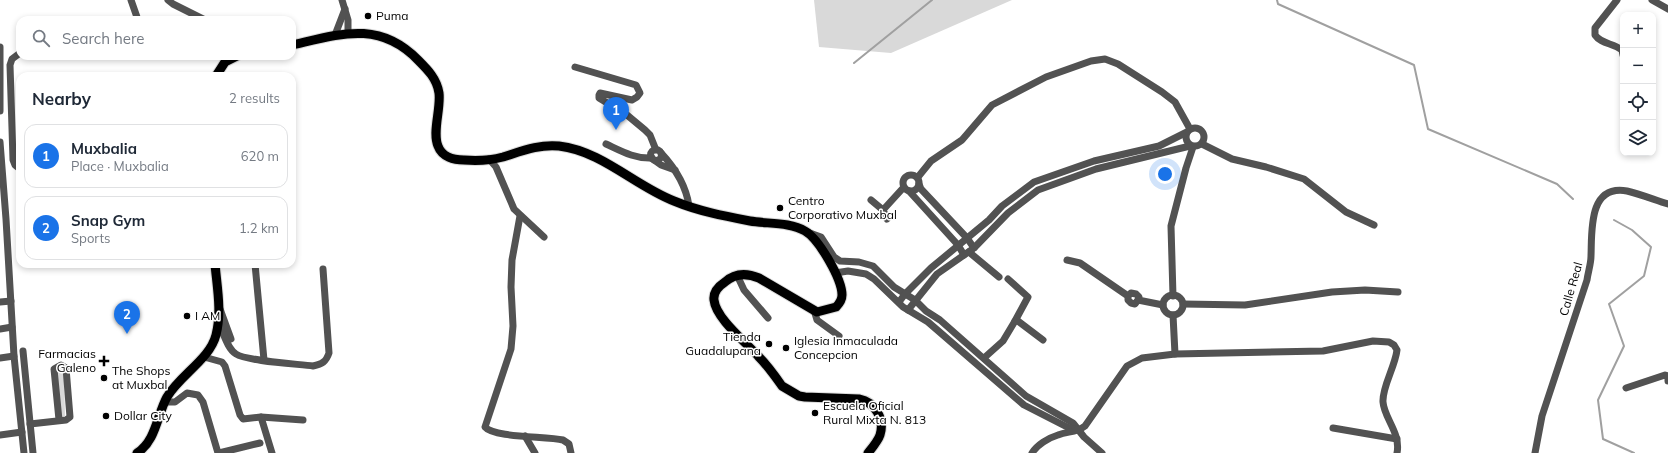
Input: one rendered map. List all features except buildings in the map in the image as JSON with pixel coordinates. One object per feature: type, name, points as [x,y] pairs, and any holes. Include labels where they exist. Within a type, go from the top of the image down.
[{"type":"main road","points":[[296,44],[335,35],[348,34],[370,35],[387,38],[403,47],[430,72],[438,91],[436,138],[438,147],[446,156],[458,159],[488,159],[501,157],[536,147],[567,147],[600,160],[647,188],[674,201],[723,216],[794,226],[807,232],[815,240],[835,273],[842,290],[840,303],[836,307],[817,312],[759,278],[751,275],[737,275],[722,284],[715,294],[714,300],[720,314],[787,390],[804,398],[867,400],[875,408],[881,422],[880,435],[868,453]]},
{"type":"main road","points":[[218,72],[224,62],[228,60]]},
{"type":"main road","points":[[138,453],[147,444],[165,402],[176,384],[204,357],[215,339],[220,308],[215,268]]},
{"type":"street","points":[[132,0],[137,16]]},
{"type":"street","points":[[168,0],[198,16]]},
{"type":"street","points":[[342,0],[348,20],[348,34]]},
{"type":"street","points":[[1617,0],[1595,28],[1595,35],[1599,41],[1616,45],[1620,48]]},
{"type":"street","points":[[1652,0],[1668,9]]},
{"type":"street","points":[[335,35],[345,9]]},
{"type":"street","points":[[0,47],[0,111]]},
{"type":"street","points":[[16,56],[12,59],[10,65],[13,160],[16,166]]},
{"type":"street","points":[[883,210],[906,189],[914,190],[931,161],[962,140],[992,105],[1046,77],[1098,59],[1112,61],[1118,64],[1175,102],[1188,131],[1186,142],[1192,146]]},
{"type":"street","points":[[575,67],[636,85],[640,92],[637,97],[632,100],[600,93],[598,95],[599,98],[627,115],[650,135],[658,151],[676,170],[688,196],[689,206]]},
{"type":"street","points":[[899,302],[931,268],[989,220],[1002,206],[1034,182],[1094,161],[1159,146],[1197,128],[1202,131],[1204,138],[1202,144]]},
{"type":"street","points":[[0,142],[4,253],[24,453]]},
{"type":"street","points":[[606,144],[631,156],[642,159],[653,159]]},
{"type":"street","points":[[908,310],[937,274],[969,251],[1008,212],[1038,190],[1096,169],[1202,144],[1232,159],[1266,167],[1304,179],[1346,212],[1374,225]]},
{"type":"street","points":[[1173,296],[1171,226],[1192,146]]},
{"type":"street","points":[[658,151],[651,153],[653,159],[661,165],[676,170]]},
{"type":"street","points":[[488,159],[496,166],[511,205],[520,216],[544,237]]},
{"type":"street","points":[[969,251],[967,238],[921,189],[919,181],[913,174],[905,177],[902,182],[906,189],[958,245],[969,251],[999,276]]},
{"type":"street","name":"Calle Real","points":[[1535,453],[1542,416],[1587,280],[1591,257],[1592,219],[1598,203],[1610,192],[1626,191],[1668,204]]},
{"type":"street","points":[[871,200],[883,210],[887,219]]},
{"type":"street","points":[[520,216],[512,260],[511,288],[513,326],[511,349],[486,427],[491,431],[563,440],[569,444],[571,453]]},
{"type":"street","points":[[807,232],[821,238],[834,257],[840,261],[859,262],[873,266],[894,287],[915,300],[926,311],[940,320],[1026,396],[1066,418],[1102,453]]},
{"type":"street","points":[[1067,260],[1080,263],[1128,296],[1128,301],[1132,304],[1137,303],[1138,300],[1163,305]]},
{"type":"street","points":[[255,268],[264,360]]},
{"type":"street","points":[[218,322],[235,354],[264,360],[313,366],[320,364],[326,360],[329,353],[323,269]]},
{"type":"street","points":[[835,273],[848,271],[866,274],[908,310],[928,322],[1024,405],[1069,428],[1079,431]]},
{"type":"street","points":[[737,275],[744,290],[768,318]]},
{"type":"street","points":[[984,358],[1003,341],[1028,297],[1008,279]]},
{"type":"street","points":[[1183,304],[1245,305],[1332,292],[1365,290],[1398,292]]},
{"type":"street","points":[[1173,296],[1179,297],[1183,304],[1181,312],[1173,315],[1167,313],[1163,305],[1165,300],[1173,296]]},
{"type":"street","points":[[0,302],[10,301]]},
{"type":"street","points":[[220,308],[233,344],[241,356]]},
{"type":"street","points":[[814,310],[818,320],[839,336]]},
{"type":"street","points":[[1173,315],[1175,354]]},
{"type":"street","points":[[1014,321],[1018,321],[1043,340]]},
{"type":"street","points":[[0,329],[12,327]]},
{"type":"street","points":[[1032,453],[1038,446],[1058,435],[1079,431],[1123,371],[1131,363],[1142,358],[1175,354],[1323,351],[1373,341],[1389,342],[1394,345],[1397,350],[1396,361],[1385,388],[1383,402],[1397,440],[1396,453]]},
{"type":"street","points":[[23,351],[33,453]]},
{"type":"street","points":[[0,358],[14,356]]},
{"type":"street","points":[[204,357],[222,362],[225,366],[242,418],[246,419],[261,417],[303,420]]},
{"type":"street","points":[[30,424],[59,420],[69,418],[71,414],[66,368],[59,365],[54,369],[59,420]]},
{"type":"street","points":[[1626,388],[1665,375],[1668,376],[1668,381]]},
{"type":"street","points":[[165,402],[175,402],[187,393],[198,395],[203,402],[218,453],[260,443]]},
{"type":"street","points":[[261,417],[272,453]]},
{"type":"street","points":[[1333,428],[1397,440]]},
{"type":"street","points":[[0,435],[22,432]]},
{"type":"street","points":[[525,436],[535,453]]},
{"type":"shaded area","points":[[814,0],[1012,0],[891,53],[819,47]]},
{"type":"shaded area","points":[[57,369],[64,369],[65,416],[61,417]]},
{"type":"waterway","points":[[854,63],[932,0]]},
{"type":"waterway","points":[[1277,0],[1278,4],[1414,65],[1428,129],[1557,184],[1573,199]]},
{"type":"waterway","points":[[1614,220],[1632,230],[1651,247],[1644,276],[1609,304],[1624,346],[1598,400],[1603,439],[1634,453]]},
{"type":"place","name":"Puma","points":[[368,16]]},
{"type":"place","name":"Muxbalia","points":[[616,130]]},
{"type":"place","name":"Centro Corporativo Muxbal","points":[[780,208]]},
{"type":"place","name":"I AM","points":[[187,316]]},
{"type":"place","name":"Snap Gym","points":[[127,334]]},
{"type":"place","name":"Tienda Guadalupana","points":[[769,344]]},
{"type":"place","name":"Iglesia Inmaculada Concepcion","points":[[786,348]]},
{"type":"place","name":"Farmacias Galeno","points":[[104,361]]},
{"type":"place","name":"The Shops at Muxbal","points":[[104,378]]},
{"type":"place","name":"Escuela Oficial Rural Mixta N. 813","points":[[815,413]]},
{"type":"place","name":"Dollar City","points":[[106,416]]}]
